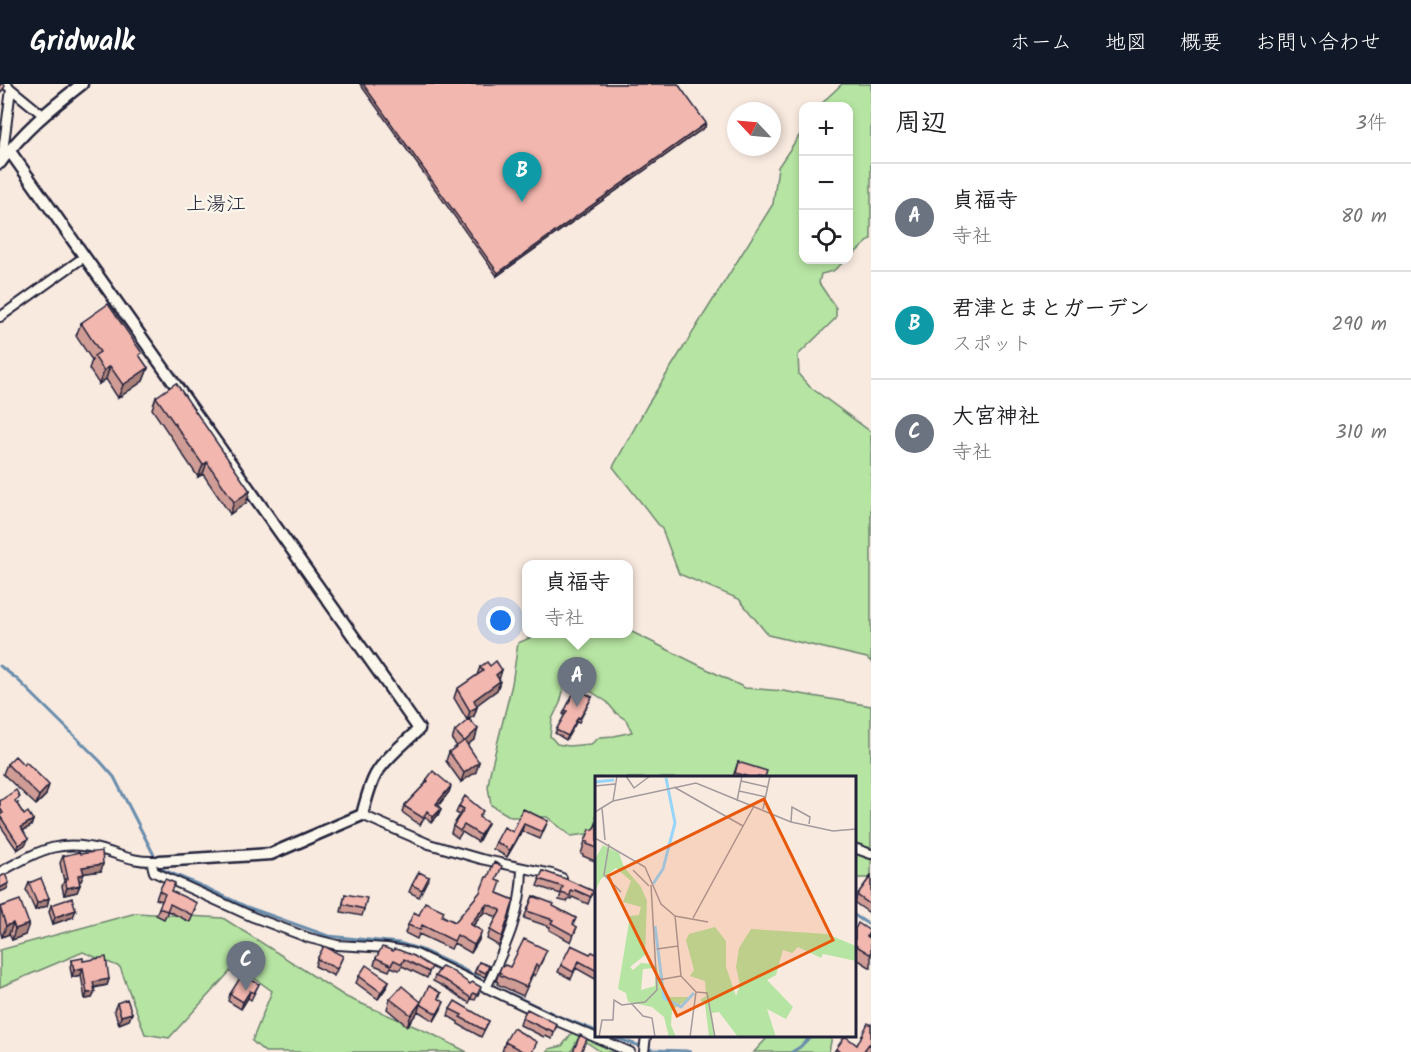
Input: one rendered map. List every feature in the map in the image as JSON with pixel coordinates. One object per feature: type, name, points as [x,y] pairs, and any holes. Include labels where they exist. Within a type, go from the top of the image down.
[{"type":"street","points":[[1,162],[9,150],[43,115],[81,84]]},
{"type":"street","points":[[8,86],[43,115]]},
{"type":"street","points":[[1,162],[8,86]]},
{"type":"street","points":[[9,150],[419,729],[376,774],[363,814]]},
{"type":"street","points":[[0,317],[84,257]]},
{"type":"street","points":[[0,872],[48,848],[67,846],[103,850],[135,861],[271,854],[363,814],[429,844],[481,859],[552,874],[570,882]]},
{"type":"street","points":[[856,848],[871,854]]},
{"type":"street","points":[[155,861],[154,872],[254,917],[309,938],[337,945],[359,945],[416,954],[488,985],[550,1018],[630,1052]]},
{"type":"street","points":[[488,985],[512,932],[522,884],[522,868]]},
{"type":"green space","points":[[842,84],[871,84],[871,239],[853,255],[853,102],[823,102]]},
{"type":"green space","points":[[799,136],[799,264],[841,264],[833,271],[821,274],[819,283],[836,308],[836,318],[798,355],[799,375],[810,387],[871,432],[871,662],[867,658],[768,635],[739,599],[679,574],[662,529],[613,467],[648,404],[773,204],[778,167]]},
{"type":"green space","points":[[633,632],[745,688],[783,691],[871,706],[871,878],[856,878],[856,776],[595,776],[595,833],[571,836],[547,817],[511,817],[491,805],[488,787],[490,773],[512,684],[518,643],[530,638],[633,638]],"holes":[[[577,677],[589,690],[607,702],[626,720],[632,732],[600,737],[591,744],[569,746],[557,744],[550,736],[552,719],[560,703],[566,678]]]},
{"type":"green space","points":[[136,913],[223,918],[346,997],[432,1034],[467,1052],[265,1052],[252,1041],[272,991],[236,965],[169,1038],[145,1034],[120,967],[83,952],[0,987],[0,950]]},
{"type":"green space","points":[[574,1030],[619,1052],[601,1052],[579,1037],[571,1052],[547,1052],[549,1049],[562,1046]]},
{"type":"green space","points":[[768,1037],[832,1037],[829,1052],[754,1052]]},
{"type":"building","points":[[0,84],[5,86],[0,94]]},
{"type":"building","points":[[363,84],[678,84],[706,123],[498,273]]},
{"type":"building","points":[[108,304],[142,353],[139,355],[148,368],[123,385],[110,366],[104,371],[94,356],[100,352],[81,323]]},
{"type":"building","points":[[176,383],[250,491],[234,502],[207,462],[203,465],[156,397]]},
{"type":"building","points":[[496,661],[502,670],[496,675],[500,681],[474,700],[477,707],[470,711],[457,689],[483,671],[480,667],[487,662],[490,666]]},
{"type":"building","points":[[576,688],[592,697],[568,736],[556,730]]},
{"type":"building","points":[[469,719],[478,729],[465,741],[479,762],[464,773],[449,752],[464,741],[455,731]]},
{"type":"building","points":[[15,756],[24,765],[26,762],[49,785],[39,796],[7,764]]},
{"type":"building","points":[[738,762],[767,771],[765,776],[746,776],[735,773]]},
{"type":"building","points":[[433,771],[451,786],[436,804],[441,809],[433,817],[427,811],[423,818],[404,806],[428,781]]},
{"type":"building","points":[[16,790],[20,797],[15,801],[24,815],[28,812],[33,820],[21,827],[28,839],[19,845],[0,816],[3,813],[0,801]]},
{"type":"building","points":[[465,796],[483,811],[479,817],[488,823],[480,835],[464,825],[460,831],[453,826],[464,809],[459,806]]},
{"type":"building","points":[[523,809],[548,821],[542,832],[524,824],[510,850],[496,842],[504,827],[513,832]]},
{"type":"building","points":[[595,826],[595,847],[585,841],[590,829],[593,830]]},
{"type":"building","points":[[102,851],[103,864],[82,867],[84,874],[78,875],[80,885],[67,888],[65,879],[68,879],[63,856],[79,852],[80,854]]},
{"type":"building","points":[[494,862],[502,866],[496,880],[501,882],[497,893],[514,900],[502,937],[490,930],[501,910],[487,904],[470,924],[482,931],[474,945],[457,935],[454,941],[422,925],[420,930],[408,925],[414,912],[419,915],[425,902],[444,911],[442,916],[455,922],[480,892]]},
{"type":"building","points":[[543,871],[593,891],[591,897],[575,890],[571,891],[570,896],[561,893],[563,887],[539,879]]},
{"type":"building","points":[[419,872],[429,877],[422,890],[412,885]]},
{"type":"building","points":[[5,874],[9,883],[0,888],[0,877]]},
{"type":"building","points":[[871,876],[871,905],[857,895]]},
{"type":"building","points":[[41,878],[49,898],[37,903],[29,883]]},
{"type":"building","points":[[165,879],[175,883],[171,891],[197,903],[192,915],[170,904],[167,911],[159,908],[165,894],[159,891]]},
{"type":"building","points":[[345,894],[367,898],[364,909],[343,904]]},
{"type":"building","points":[[533,896],[554,904],[553,906],[576,918],[573,924],[577,927],[573,935],[551,923],[553,920],[527,911]]},
{"type":"building","points":[[72,898],[76,910],[55,917],[51,905]]},
{"type":"building","points":[[20,900],[29,924],[15,929],[13,923],[6,926],[0,907]]},
{"type":"building","points":[[858,923],[870,931],[867,936],[871,939],[871,955],[856,946]]},
{"type":"building","points":[[524,939],[547,950],[539,966],[536,965],[526,987],[500,975],[499,972],[502,965],[510,967]]},
{"type":"building","points":[[571,945],[590,954],[595,953],[595,970],[579,961],[573,972],[561,965]]},
{"type":"building","points":[[324,946],[343,956],[337,969],[317,959]]},
{"type":"building","points":[[382,947],[414,956],[432,967],[429,972],[404,959],[402,964],[394,960],[391,965],[376,958]]},
{"type":"building","points":[[106,957],[109,979],[93,982],[95,992],[87,993],[83,968],[74,970],[72,960],[83,958],[83,961]]},
{"type":"building","points":[[479,962],[489,966],[486,973],[476,969]]},
{"type":"building","points":[[366,965],[389,981],[381,992],[359,976]]},
{"type":"building","points":[[442,966],[470,984],[472,982],[481,987],[477,995],[473,993],[471,998],[435,976]]},
{"type":"building","points":[[242,975],[259,984],[254,993],[250,991],[243,1002],[230,994]]},
{"type":"building","points":[[402,986],[421,1002],[411,1015],[390,999]]},
{"type":"building","points":[[429,986],[441,993],[438,998],[444,1002],[437,1014],[420,1004]]},
{"type":"building","points":[[127,999],[132,1013],[121,1016],[117,1003]]},
{"type":"building","points":[[455,1001],[489,1021],[484,1030],[450,1009]]},
{"type":"building","points":[[527,1009],[557,1024],[554,1032],[522,1018]]},
{"type":"building","points":[[868,1023],[871,1025],[871,1045],[869,1044],[863,1052],[840,1052],[836,1049],[844,1037],[857,1045]]},
{"type":"building","points":[[513,1028],[537,1042],[532,1052],[524,1052],[505,1042]]},
{"type":"building","points":[[580,1035],[587,1039],[581,1052],[573,1052]]},
{"type":"waterway","points":[[0,666],[17,679],[114,777],[156,859]]},
{"type":"waterway","points":[[159,865],[161,869],[247,907],[328,936],[399,943],[422,950],[495,987],[595,1031]]},
{"type":"waterway","points":[[856,916],[871,926]]},
{"type":"waterway","points":[[613,1037],[652,1050],[690,1052]]},
{"type":"waterway","points":[[792,1052],[810,1037]]},
{"type":"place","name":"君津とまとガーデン","points":[[522,202]]},
{"type":"place","name":"貞福寺","points":[[577,707]]},
{"type":"place","name":"大宮神社","points":[[246,991]]},
{"type":"district","name":"上湯江","points":[[216,203]]}]
